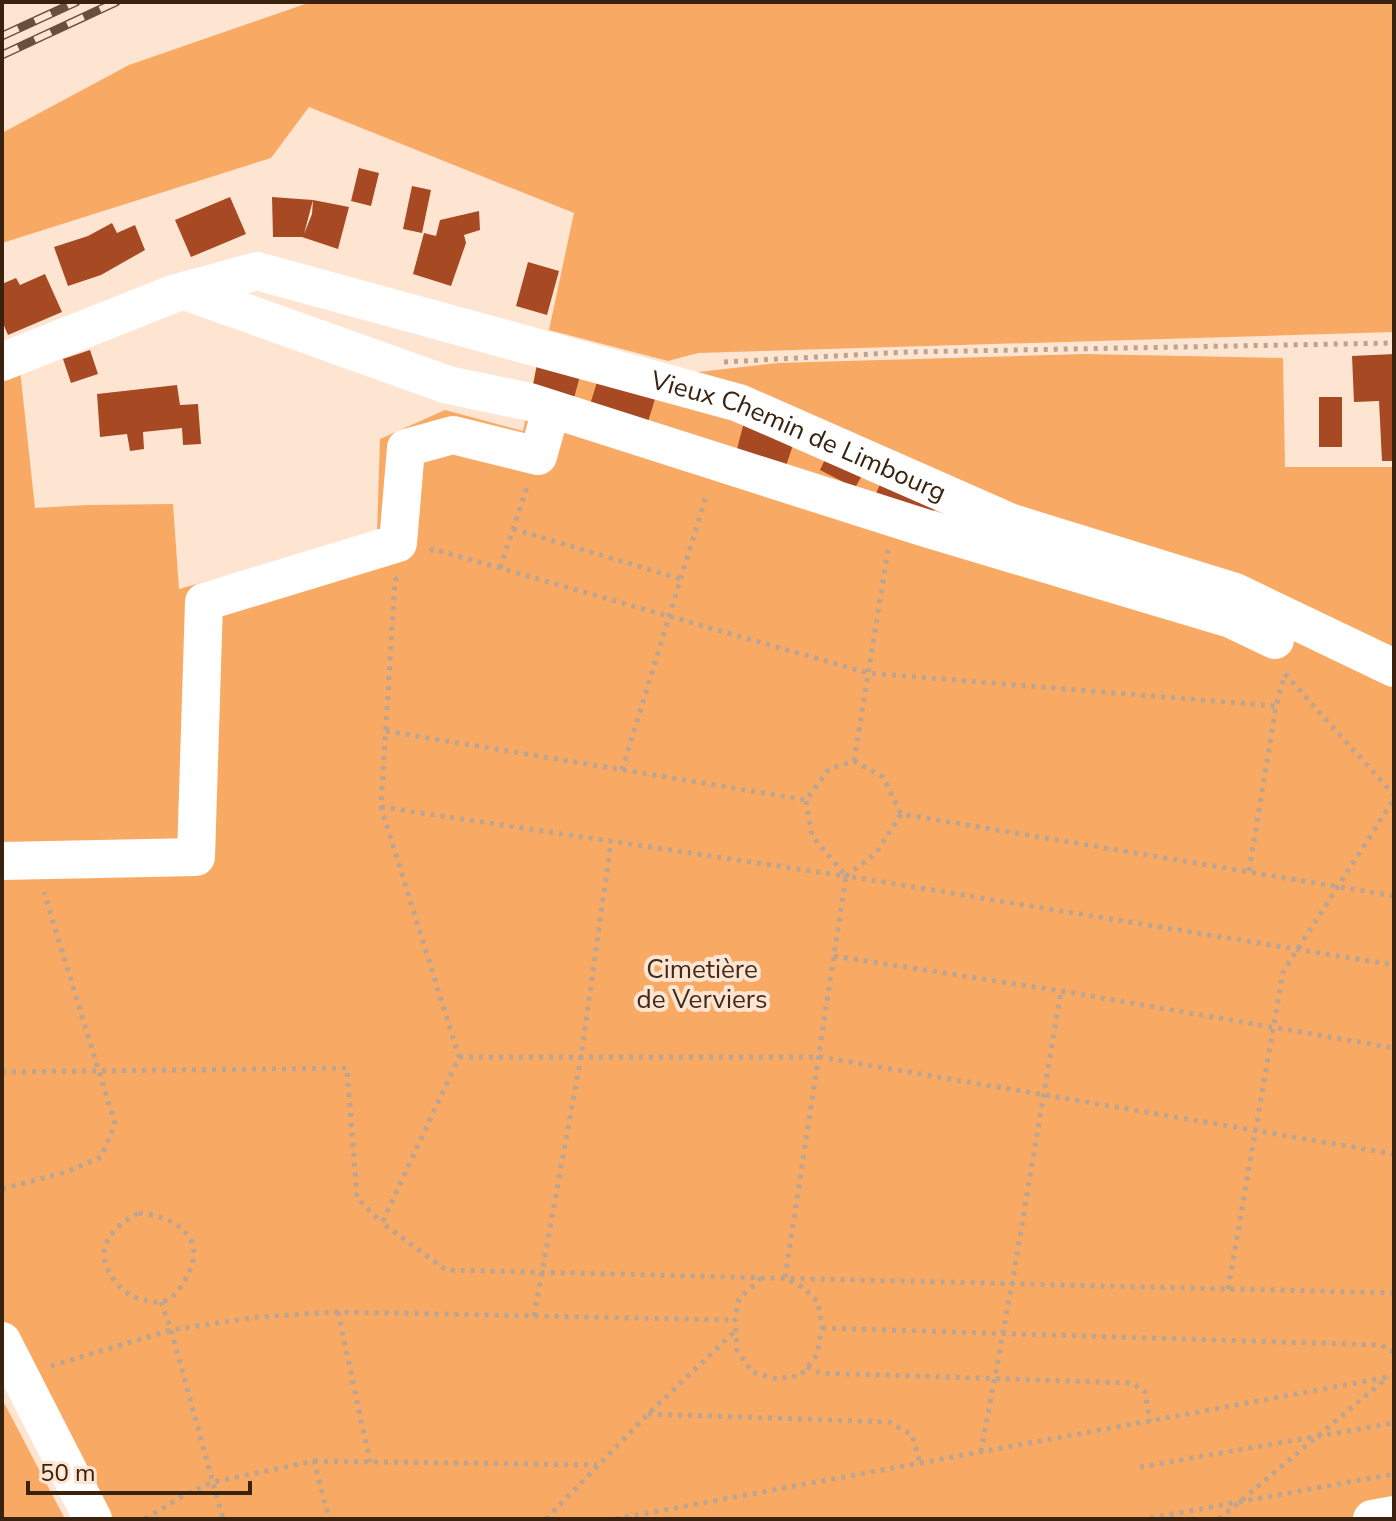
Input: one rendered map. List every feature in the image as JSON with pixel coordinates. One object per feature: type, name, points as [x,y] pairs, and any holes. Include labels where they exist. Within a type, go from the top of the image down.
[{"type":"street","name":"Vieux Chemin de Limbourg","points":[[2,362],[185,291],[257,271],[739,403],[1012,523],[1235,592],[1394,668]]},
{"type":"street","points":[[185,291],[448,385],[530,402],[893,518],[1231,619],[1291,662],[1394,696]]},
{"type":"street","points":[[18,860],[196,857],[204,602],[398,543],[406,448],[453,435],[538,456],[551,410]]},
{"type":"street","points":[[2,1341],[93,1519]]},
{"type":"street","points":[[1372,1519],[1394,1515]]},
{"type":"path","points":[[712,362],[908,352],[1394,343]]},
{"type":"path","points":[[500,568],[538,456]]},
{"type":"path","points":[[622,770],[717,461]]},
{"type":"path","points":[[854,761],[893,518]]},
{"type":"path","points":[[513,529],[681,579]]},
{"type":"path","points":[[424,557],[433,549],[868,673],[1276,706]]},
{"type":"path","points":[[382,1223],[459,1057],[381,807],[395,580],[405,572]]},
{"type":"path","points":[[1249,871],[1276,706],[1291,662]]},
{"type":"path","points":[[1228,1289],[1283,972],[1394,797],[1291,662]]},
{"type":"path","points":[[386,731],[806,800]]},
{"type":"path","points":[[846,876],[812,836],[806,800],[829,769],[854,761],[883,777],[901,814]]},
{"type":"path","points":[[381,807],[846,876],[1394,965]]},
{"type":"path","points":[[901,814],[1394,896]]},
{"type":"path","points":[[785,1278],[846,876],[876,853],[901,814]]},
{"type":"path","points":[[534,1316],[581,1057],[611,842]]},
{"type":"path","points":[[2,1189],[66,1172],[101,1157],[115,1124],[18,860]]},
{"type":"path","points":[[834,956],[1394,1048]]},
{"type":"path","points":[[981,1452],[1004,1334],[1061,991]]},
{"type":"path","points":[[459,1057],[820,1057],[1394,1154]]},
{"type":"path","points":[[2,1072],[347,1068],[357,1198],[382,1223],[446,1270],[1394,1293]]},
{"type":"path","points":[[139,1213],[160,1214],[179,1225],[192,1242],[193,1262],[186,1280],[175,1294],[161,1302],[136,1299],[119,1287],[105,1268],[104,1251],[110,1236],[121,1222],[139,1213]]},
{"type":"path","points":[[762,1278],[739,1299],[735,1320],[737,1350],[752,1372],[777,1379],[801,1375],[817,1355],[822,1328],[818,1302],[804,1288],[785,1278]]},
{"type":"path","points":[[161,1302],[223,1519]]},
{"type":"path","points":[[20,1376],[171,1330],[257,1317],[338,1312],[735,1320]]},
{"type":"path","points":[[338,1312],[370,1462]]},
{"type":"path","points":[[822,1328],[1380,1345],[1394,1352]]},
{"type":"path","points":[[546,1519],[735,1330]]},
{"type":"path","points":[[807,1367],[821,1373],[1132,1383],[1145,1392],[1150,1421]]},
{"type":"path","points":[[615,1519],[1391,1376]]},
{"type":"path","points":[[1219,1519],[1391,1376]]},
{"type":"path","points":[[648,1414],[889,1422],[912,1435],[920,1463]]},
{"type":"path","points":[[1140,1467],[1394,1423]]},
{"type":"path","points":[[314,1461],[329,1519]]},
{"type":"path","points":[[145,1519],[213,1482],[314,1461],[597,1465]]},
{"type":"path","points":[[1150,1518],[1394,1474]]},
{"type":"green space","points":[[311,2],[1394,2],[1394,332],[698,353],[668,361],[549,330],[574,213],[309,107],[271,158],[2,243],[2,133],[129,65]]},
{"type":"green space","points":[[1084,354],[1283,358],[1285,467],[1394,467],[1394,652],[1023,514],[690,373],[778,363]]},
{"type":"green space","name":"Cimetière de Verviers","points":[[538,359],[730,411],[1234,605],[1394,684],[1394,1519],[84,1519],[2,1372],[2,382],[20,370],[35,508],[173,504],[179,589],[377,533],[380,439],[445,410],[523,431]]},
{"type":"green space","points":[[2,1399],[65,1519],[2,1519]]},
{"type":"building","points":[[359,168],[379,173],[371,206],[351,201]]},
{"type":"building","points":[[412,186],[431,190],[422,233],[403,229]]},
{"type":"building","points":[[230,197],[246,234],[191,257],[175,220]]},
{"type":"building","points":[[272,197],[313,200],[349,207],[338,249],[302,237],[273,237]],"holes":[[[313,200],[312,214],[304,234]]]},
{"type":"building","points":[[479,211],[480,230],[464,235],[466,243],[451,286],[413,274],[424,233],[436,236],[440,220]]},
{"type":"building","points":[[112,223],[117,233],[135,225],[145,250],[101,275],[68,286],[54,247],[88,236]]},
{"type":"building","points":[[528,262],[559,271],[547,315],[516,306]]},
{"type":"building","points":[[45,274],[62,312],[8,335],[2,321],[2,284],[16,278],[20,285]]},
{"type":"building","points":[[90,350],[98,374],[71,383],[63,359]]},
{"type":"building","points":[[1394,354],[1394,461],[1382,461],[1379,401],[1354,402],[1352,356]]},
{"type":"building","points":[[538,359],[581,372],[573,402],[532,391]]},
{"type":"building","points":[[597,382],[655,399],[647,425],[589,408]]},
{"type":"building","points":[[177,385],[180,405],[198,404],[201,444],[183,445],[182,428],[143,432],[144,449],[130,451],[127,434],[100,437],[97,394]]},
{"type":"building","points":[[1319,397],[1342,397],[1342,447],[1319,447]]},
{"type":"building","points":[[745,418],[795,439],[785,469],[736,453]]},
{"type":"building","points":[[829,451],[865,470],[855,488],[820,470]]},
{"type":"building","points":[[883,477],[939,502],[931,516],[873,501]]},
{"type":"railway","points":[[2,36],[76,2]]},
{"type":"railway","points":[[2,55],[116,2]]}]
